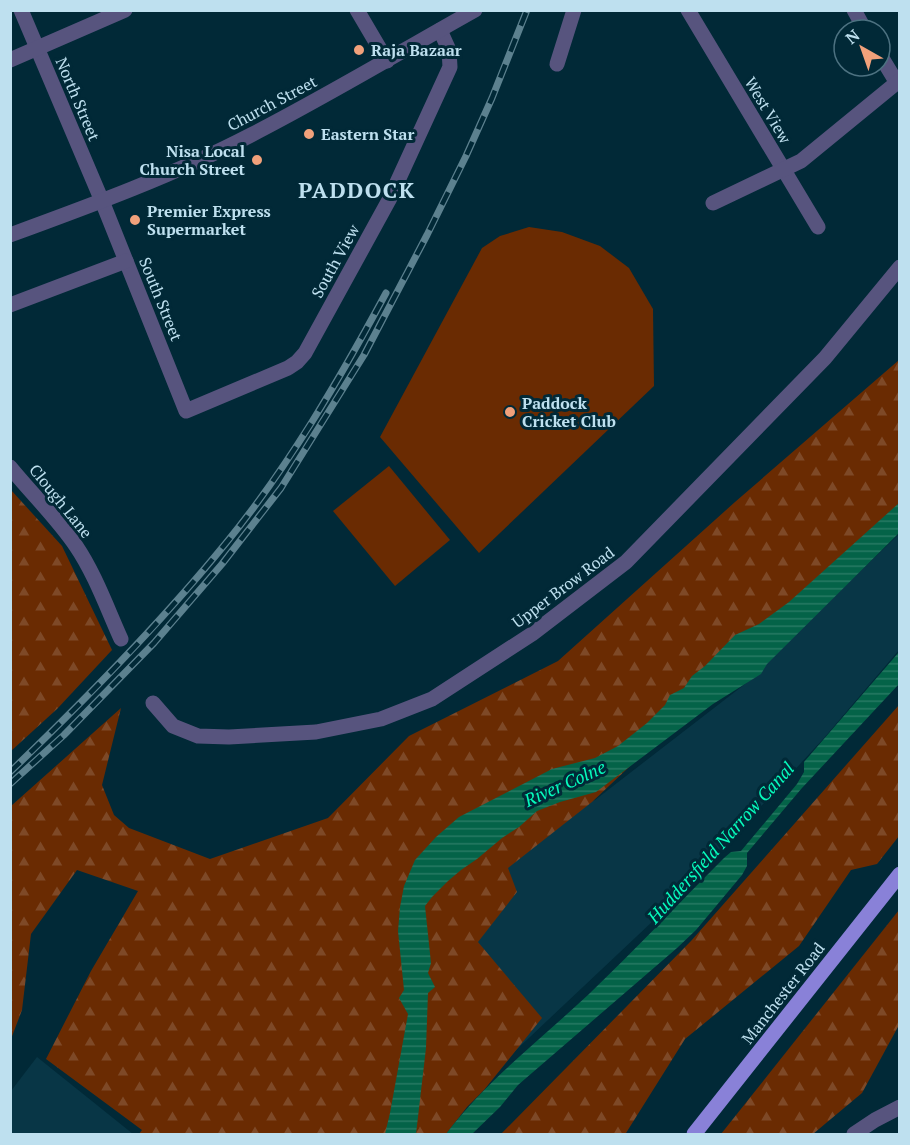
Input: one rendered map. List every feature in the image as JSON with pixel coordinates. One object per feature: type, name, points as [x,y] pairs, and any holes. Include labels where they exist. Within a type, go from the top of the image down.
[{"type":"main road","name":"Manchester Road","points":[[694,1134],[900,874]]},
{"type":"street","name":"North Street","points":[[21,10],[102,201]]},
{"type":"street","points":[[10,60],[125,10]]},
{"type":"street","points":[[357,10],[387,61]]},
{"type":"street","name":"Church Street","points":[[10,235],[192,164],[251,135],[387,61],[474,10]]},
{"type":"street","points":[[557,64],[574,10]]},
{"type":"street","name":"West View","points":[[688,10],[818,227]]},
{"type":"street","name":"South View","points":[[186,411],[288,368],[305,353],[389,200],[450,67],[449,50],[440,30]]},
{"type":"street","points":[[713,203],[801,161],[898,82]]},
{"type":"street","name":"South Street","points":[[102,201],[186,411]]},
{"type":"street","points":[[10,305],[126,261]]},
{"type":"street","name":"Upper Brow Road","points":[[153,703],[173,726],[198,736],[229,737],[316,732],[381,719],[432,699],[532,634],[626,562],[825,358],[900,267]]},
{"type":"street","name":"Clough Lane","points":[[10,467],[65,530],[105,587],[121,639]]},
{"type":"street","points":[[854,1134],[900,1107]]},
{"type":"shaded area","points":[[899,534],[899,650],[824,738],[671,904],[479,1085],[430,1084],[495,835],[595,800],[758,674],[761,667]]},
{"type":"shaded area","points":[[37,1057],[133,1134],[11,1134],[11,1091]]},
{"type":"green space","name":"Paddock Cricket Club","points":[[529,227],[562,232],[600,246],[629,268],[653,309],[654,386],[479,553],[380,437],[482,248],[500,236]]},
{"type":"green space","points":[[899,360],[899,512],[592,802],[508,868],[517,892],[478,942],[542,1018],[446,1134],[139,1134],[142,1130],[46,1059],[91,971],[138,891],[77,870],[31,934],[22,1010],[11,1039],[11,806],[121,708],[102,785],[114,815],[129,828],[210,859],[328,818],[409,736],[558,661],[735,502]]},
{"type":"green space","points":[[389,466],[450,540],[395,586],[333,511]]},
{"type":"green space","points":[[11,490],[62,546],[112,650],[57,709],[11,751]]},
{"type":"green space","points":[[899,705],[899,836],[877,864],[851,870],[799,946],[685,1039],[626,1133],[501,1134],[691,941]]},
{"type":"green space","points":[[899,910],[899,1025],[862,1093],[813,1134],[721,1134]]},
{"type":"water","name":"River Colne","points":[[899,503],[899,533],[767,664],[761,674],[713,704],[596,792],[537,811],[461,870],[432,897],[425,906],[431,963],[428,973],[435,987],[428,993],[426,1048],[416,1134],[385,1134],[408,1014],[399,998],[404,990],[398,931],[404,886],[415,860],[459,817],[552,769],[595,758],[618,746],[647,723],[665,705],[670,695],[684,688],[692,676],[735,635],[759,624],[789,602]]},
{"type":"water","points":[[899,652],[899,684],[802,788],[747,853],[747,866],[742,875],[696,930],[518,1085],[500,1107],[472,1134],[446,1134],[478,1096],[589,994],[724,858],[731,852],[741,851],[797,784],[804,772],[804,762]]},
{"type":"railway","points":[[10,784],[64,735],[154,643],[222,564],[281,488],[364,355],[427,235],[492,98],[527,10]]},
{"type":"railway","points":[[10,772],[149,632],[249,514],[312,422],[386,293]]},
{"type":"place","name":"Raja Bazaar","points":[[359,50]]},
{"type":"place","name":"Eastern Star","points":[[309,134]]},
{"type":"place","name":"Nisa Local Church Street","points":[[257,160]]},
{"type":"place","name":"Premier Express Supermarket","points":[[135,220]]},
{"type":"place","name":"Paddock Cricket Club","points":[[510,412]]},
{"type":"district","name":"PADDOCK","points":[[357,190]]},
{"type":"water label","name":"Huddersfield Narrow Canal","points":[[721,843]]}]
